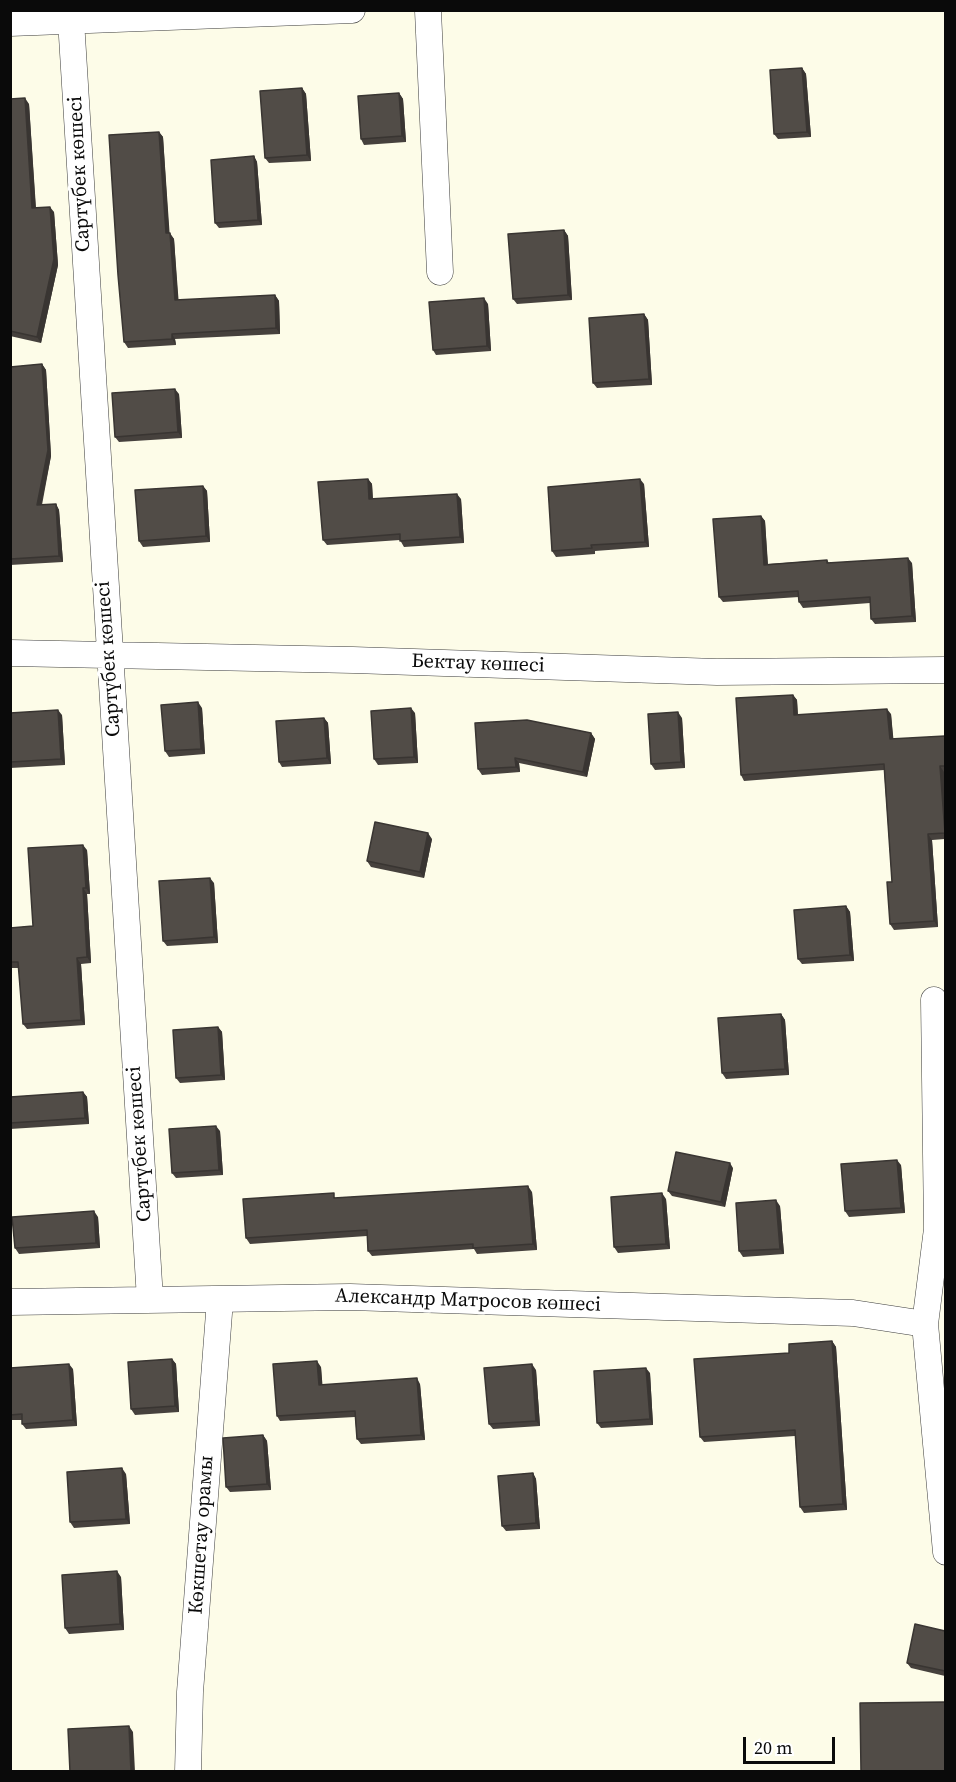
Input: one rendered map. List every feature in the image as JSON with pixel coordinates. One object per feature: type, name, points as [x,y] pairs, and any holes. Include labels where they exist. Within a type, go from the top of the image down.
[{"type":"street","points":[[10,23],[352,10]]},
{"type":"street","points":[[416,10],[435,10]]},
{"type":"street","points":[[428,11],[440,272]]},
{"type":"street","name":"Сартүбек көшесі","points":[[70,20],[150,1299]]},
{"type":"street","name":"Бектау көшесі","points":[[10,653],[717,672],[945,670]]},
{"type":"street","points":[[934,1000],[937,1229],[925,1324],[945,1552]]},
{"type":"street","name":"Александр Матросов көшесі","points":[[10,1302],[350,1297],[853,1313],[925,1324]]},
{"type":"street","name":"Көкшетау орамы","points":[[188,1772],[190,1692],[220,1300]]},
{"type":"building","points":[[802,68],[807,132],[774,134],[770,70]]},
{"type":"building","points":[[302,88],[307,155],[265,158],[260,91]]},
{"type":"building","points":[[399,93],[402,136],[361,139],[358,96]]},
{"type":"building","points":[[25,98],[32,208],[50,207],[54,259],[37,337],[10,331],[10,99]]},
{"type":"building","points":[[159,132],[166,233],[170,233],[175,300],[275,295],[276,328],[172,334],[172,339],[124,342],[109,135]]},
{"type":"building","points":[[254,156],[258,220],[215,223],[211,160]]},
{"type":"building","points":[[564,230],[568,295],[513,299],[508,234]]},
{"type":"building","points":[[484,298],[487,346],[433,350],[429,302]]},
{"type":"building","points":[[644,314],[649,379],[593,383],[589,318]]},
{"type":"building","points":[[42,364],[48,450],[37,505],[56,504],[59,556],[10,559],[10,367]]},
{"type":"building","points":[[175,389],[178,432],[115,437],[112,393]]},
{"type":"building","points":[[368,479],[369,499],[457,494],[460,537],[400,541],[400,534],[323,540],[318,482]]},
{"type":"building","points":[[640,479],[645,542],[591,545],[592,548],[552,551],[548,487]]},
{"type":"building","points":[[203,486],[206,536],[139,541],[135,490]]},
{"type":"building","points":[[761,516],[764,565],[827,560],[827,563],[908,558],[912,616],[871,619],[870,597],[799,602],[798,591],[719,597],[713,519]]},
{"type":"building","points":[[793,695],[794,715],[887,709],[890,739],[945,736],[945,766],[940,766],[945,833],[928,834],[934,921],[890,924],[887,882],[892,882],[884,764],[741,775],[736,698]]},
{"type":"building","points":[[198,702],[201,749],[165,751],[161,705]]},
{"type":"building","points":[[411,708],[414,757],[374,759],[371,711]]},
{"type":"building","points":[[58,710],[61,759],[10,762],[10,713]]},
{"type":"building","points":[[678,712],[681,762],[651,764],[648,714]]},
{"type":"building","points":[[324,718],[327,758],[279,762],[276,721]]},
{"type":"building","points":[[527,720],[591,733],[583,772],[515,758],[516,767],[478,769],[475,723]]},
{"type":"building","points":[[375,822],[428,833],[420,872],[367,861]]},
{"type":"building","points":[[83,845],[87,957],[77,958],[81,1020],[23,1024],[18,962],[10,962],[10,928],[33,926],[28,848]]},
{"type":"building","points":[[210,878],[214,937],[163,941],[159,881]]},
{"type":"building","points":[[846,906],[850,955],[798,959],[794,910]]},
{"type":"building","points":[[781,1014],[785,1069],[722,1073],[718,1018]]},
{"type":"building","points":[[218,1027],[221,1075],[176,1078],[173,1030]]},
{"type":"building","points":[[83,1092],[85,1118],[10,1123],[10,1097]]},
{"type":"building","points":[[216,1126],[219,1170],[172,1173],[169,1129]]},
{"type":"building","points":[[676,1152],[730,1163],[721,1202],[668,1191]]},
{"type":"building","points":[[897,1160],[901,1208],[845,1211],[841,1164]]},
{"type":"building","points":[[528,1186],[533,1244],[473,1248],[473,1244],[368,1251],[367,1230],[246,1238],[243,1199],[334,1193],[334,1198]]},
{"type":"building","points":[[662,1193],[666,1244],[614,1247],[611,1197]]},
{"type":"building","points":[[776,1200],[780,1249],[739,1251],[736,1203]]},
{"type":"building","points":[[94,1211],[96,1243],[15,1248],[12,1217]]},
{"type":"building","points":[[832,1341],[843,1504],[800,1507],[795,1430],[700,1437],[694,1359],[789,1353],[789,1344]]},
{"type":"building","points":[[172,1359],[175,1406],[131,1409],[128,1362]]},
{"type":"building","points":[[317,1361],[319,1385],[417,1378],[421,1435],[357,1439],[355,1411],[277,1416],[273,1364]]},
{"type":"building","points":[[69,1364],[73,1420],[22,1424],[22,1414],[10,1415],[10,1368]]},
{"type":"building","points":[[532,1364],[536,1421],[489,1424],[484,1368]]},
{"type":"building","points":[[646,1368],[650,1419],[597,1423],[594,1371]]},
{"type":"building","points":[[263,1435],[267,1484],[226,1487],[223,1438]]},
{"type":"building","points":[[122,1468],[126,1519],[70,1522],[67,1472]]},
{"type":"building","points":[[533,1473],[536,1523],[502,1526],[498,1476]]},
{"type":"building","points":[[117,1571],[120,1624],[65,1628],[62,1575]]},
{"type":"building","points":[[915,1624],[945,1631],[945,1671],[907,1663]]},
{"type":"building","points":[[945,1702],[945,1772],[861,1772],[860,1703]]},
{"type":"building","points":[[129,1726],[131,1772],[70,1772],[68,1729]]}]
